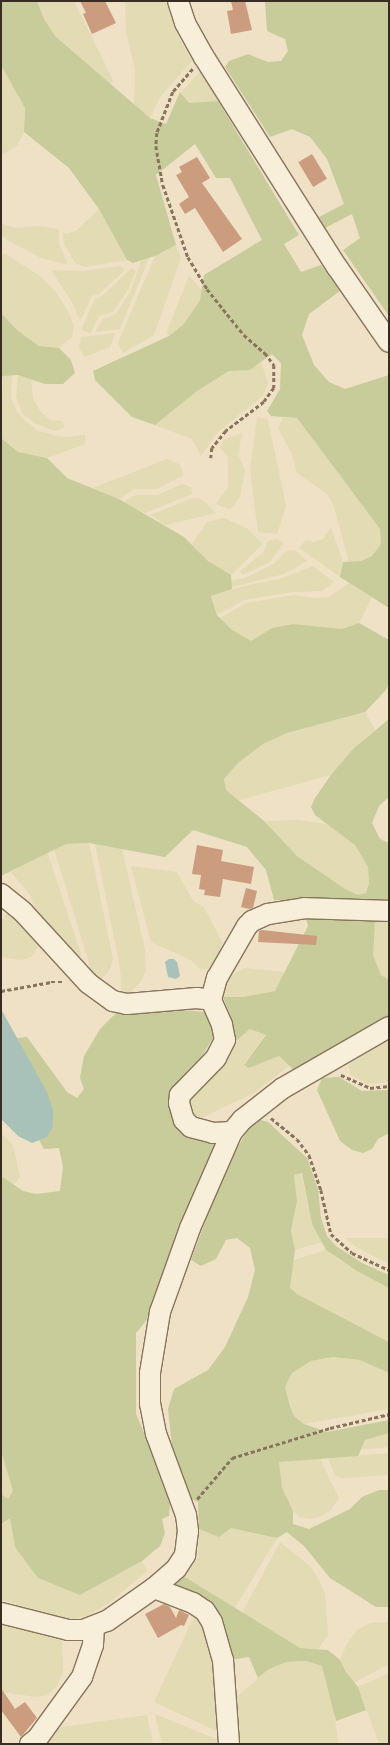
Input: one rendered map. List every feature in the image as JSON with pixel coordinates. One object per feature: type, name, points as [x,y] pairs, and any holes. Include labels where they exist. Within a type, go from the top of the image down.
[{"type":"street","points":[[178,1],[185,23],[204,57],[337,267],[389,342]]},
{"type":"street","points":[[1,894],[23,912],[88,983],[113,1001],[127,1004],[197,998],[211,1000]]},
{"type":"street","points":[[232,1132],[213,1133],[191,1127],[184,1120],[179,1103],[180,1095],[216,1058],[225,1040],[222,1025],[211,1000],[217,978],[246,926],[252,921],[268,914],[304,908],[389,911]]},
{"type":"street","points":[[1,1613],[68,1630],[83,1630],[107,1621],[154,1588],[176,1569],[185,1555],[189,1541],[186,1515],[156,1434],[150,1404],[154,1342],[160,1312],[190,1228],[232,1132],[242,1120],[256,1107],[314,1070],[389,1027]]},
{"type":"street","points":[[154,1588],[192,1602],[205,1611],[212,1622],[223,1660],[229,1744]]},
{"type":"street","points":[[30,1744],[37,1739],[82,1677],[93,1645],[94,1627]]},
{"type":"path","points":[[204,57],[173,92],[164,113],[157,133],[158,169],[176,227],[188,257],[207,290],[244,335],[265,353],[274,365],[274,388],[264,402],[226,431],[212,448],[211,458]]},
{"type":"path","points":[[1,991],[51,982],[88,983]]},
{"type":"path","points":[[314,1070],[341,1075],[370,1088],[389,1086]]},
{"type":"path","points":[[256,1107],[297,1139],[309,1155],[321,1190],[331,1234],[352,1253],[389,1270]]},
{"type":"path","points":[[186,1515],[220,1470],[232,1458],[330,1428],[389,1414]]},
{"type":"shaded area","points":[[37,1],[74,1],[114,82],[110,84],[55,36],[44,19]]},
{"type":"shaded area","points":[[125,1],[166,1],[176,32],[192,61],[160,97],[150,118],[134,105],[135,69],[126,33]]},
{"type":"shaded area","points":[[1,65],[25,108],[24,132],[17,146],[1,155]]},
{"type":"shaded area","points":[[200,72],[218,101],[189,103],[181,92]]},
{"type":"shaded area","points":[[99,209],[127,260],[85,267],[75,263],[64,244],[62,232],[67,234],[77,230]]},
{"type":"shaded area","points":[[1,224],[16,228],[38,226],[59,229],[59,244],[68,265],[41,258],[7,240],[1,235]]},
{"type":"shaded area","points":[[176,245],[181,258],[154,335],[123,353],[118,343],[155,256]]},
{"type":"shaded area","points":[[4,253],[40,276],[55,291],[69,313],[74,326],[72,337],[59,348],[39,346],[17,330],[1,313],[1,256]]},
{"type":"shaded area","points":[[149,258],[120,329],[95,332],[103,319],[116,314],[130,292],[141,261]]},
{"type":"shaded area","points":[[120,266],[125,270],[99,294],[92,296],[80,321],[72,302],[51,270],[82,271]]},
{"type":"shaded area","points":[[132,268],[136,271],[128,290],[113,312],[99,316],[91,333],[81,330],[95,299],[102,296]]},
{"type":"shaded area","points":[[189,276],[202,290],[200,300],[184,324],[169,336],[167,331]]},
{"type":"shaded area","points":[[115,333],[110,347],[84,357],[79,347],[81,337]]},
{"type":"shaded area","points":[[261,362],[268,383],[263,396],[218,432],[201,456],[192,439],[155,425],[197,391],[229,371],[250,370]]},
{"type":"shaded area","points":[[18,375],[31,379],[33,398],[40,411],[50,420],[62,421],[65,427],[55,431],[34,423],[23,414],[16,397]]},
{"type":"shaded area","points":[[3,376],[12,376],[11,397],[17,412],[38,431],[62,437],[85,435],[85,444],[47,458],[18,452],[1,438]]},
{"type":"shaded area","points":[[257,417],[268,420],[286,506],[277,534],[258,532],[250,471]]},
{"type":"shaded area","points":[[283,418],[297,418],[380,529],[381,544],[372,556],[361,561],[349,562],[333,504],[327,494],[297,473],[292,454],[278,428]]},
{"type":"shaded area","points":[[242,433],[238,455],[245,470],[240,497],[230,510],[216,504],[228,487],[228,458],[220,447],[225,439]]},
{"type":"shaded area","points":[[167,459],[179,464],[184,475],[157,489],[135,489],[119,499],[93,488]]},
{"type":"shaded area","points":[[182,484],[191,487],[192,494],[145,513],[124,502],[135,495],[158,495]]},
{"type":"shaded area","points":[[193,498],[201,499],[216,513],[166,525],[150,515]]},
{"type":"shaded area","points":[[224,518],[248,529],[263,544],[231,575],[208,561],[192,544],[207,522]]},
{"type":"shaded area","points":[[331,527],[343,562],[340,577],[299,548],[306,540],[314,542],[323,539]]},
{"type":"shaded area","points":[[277,539],[284,543],[270,562],[243,575],[240,571],[263,553],[268,541]]},
{"type":"shaded area","points":[[295,550],[307,561],[284,574],[232,587],[231,580],[245,578],[274,564],[286,551]]},
{"type":"shaded area","points":[[313,566],[334,582],[322,591],[293,592],[244,600],[217,615],[211,596],[232,589],[283,578]]},
{"type":"shaded area","points":[[349,583],[372,597],[359,623],[342,629],[293,624],[272,628],[251,642],[232,630],[220,618],[246,603],[294,595],[315,598],[329,597]]},
{"type":"shaded area","points":[[365,712],[375,730],[353,749],[331,775],[239,800],[226,790],[224,779],[238,763],[263,744],[287,733]]},
{"type":"shaded area","points":[[297,820],[328,824],[355,845],[368,867],[369,884],[367,893],[358,895],[343,888],[297,856],[264,821]]},
{"type":"shaded area","points":[[89,843],[113,959],[110,969],[100,981],[93,976],[54,849],[66,844]]},
{"type":"shaded area","points":[[95,844],[122,849],[145,950],[146,971],[140,983],[129,993],[122,992],[120,968]]},
{"type":"shaded area","points":[[47,851],[81,954],[77,960],[37,915],[30,895],[11,872]]},
{"type":"shaded area","points":[[131,866],[177,872],[194,902],[204,907],[222,942],[220,956],[213,968],[201,970],[192,961],[151,942]]},
{"type":"shaded area","points":[[7,914],[14,916],[39,946],[31,957],[22,960],[1,957],[1,920]]},
{"type":"shaded area","points":[[375,922],[389,922],[389,980],[381,975],[373,955]]},
{"type":"shaded area","points":[[245,968],[285,972],[275,991],[243,997],[223,997],[225,983],[234,974]]},
{"type":"shaded area","points":[[250,1029],[266,1034],[244,1064],[249,1068],[279,1056],[289,1066],[254,1093],[201,1118],[192,1113],[189,1094],[224,1058],[236,1041]]},
{"type":"shaded area","points":[[389,1039],[389,1082],[367,1084],[350,1074],[349,1064]]},
{"type":"shaded area","points":[[1,1133],[13,1145],[20,1177],[13,1185],[1,1176]]},
{"type":"shaded area","points":[[301,1173],[312,1224],[322,1242],[295,1250],[291,1231],[297,1201],[294,1175]]},
{"type":"shaded area","points":[[345,1238],[389,1238],[389,1264],[356,1247]]},
{"type":"shaded area","points":[[326,1250],[339,1260],[389,1288],[389,1342],[297,1294],[290,1288],[293,1260]]},
{"type":"shaded area","points":[[333,1357],[360,1360],[389,1373],[389,1409],[304,1424],[294,1416],[285,1387],[292,1373],[311,1361]]},
{"type":"shaded area","points":[[389,1433],[389,1447],[359,1450],[365,1440]]},
{"type":"shaded area","points":[[1,1451],[13,1491],[8,1499],[1,1494]]},
{"type":"shaded area","points":[[389,1453],[389,1475],[342,1478],[335,1476],[328,1458]]},
{"type":"shaded area","points":[[319,1457],[339,1498],[331,1510],[319,1517],[310,1519],[300,1517],[293,1511],[282,1488],[278,1462]]},
{"type":"shaded area","points":[[10,1517],[15,1547],[80,1595],[142,1561],[147,1571],[109,1603],[87,1616],[70,1620],[44,1615],[1,1599],[1,1524]]},
{"type":"shaded area","points":[[231,1528],[277,1538],[235,1608],[185,1577],[198,1557],[199,1529],[219,1537]]},
{"type":"shaded area","points":[[280,1542],[310,1566],[325,1594],[328,1635],[318,1649],[300,1648],[242,1613]]},
{"type":"shaded area","points":[[195,1614],[203,1622],[212,1646],[221,1733],[154,1702]]},
{"type":"shaded area","points":[[389,1622],[389,1664],[353,1683],[340,1660],[347,1644],[357,1630],[370,1623]]},
{"type":"shaded area","points":[[1,1623],[62,1641],[63,1672],[57,1686],[48,1695],[36,1697],[1,1692]]},
{"type":"shaded area","points":[[306,1661],[322,1666],[334,1709],[338,1744],[236,1744],[231,1702],[269,1669],[286,1662]]},
{"type":"shaded area","points":[[389,1673],[389,1744],[379,1744],[358,1687]]},
{"type":"shaded area","points":[[155,1714],[218,1740],[219,1744],[162,1744]]},
{"type":"shaded area","points":[[147,1715],[153,1744],[41,1744],[61,1727]]},
{"type":"green space","points":[[1,1],[37,1],[44,19],[55,36],[150,118],[166,124],[180,92],[189,103],[218,101],[299,235],[284,244],[301,272],[321,265],[340,291],[309,314],[302,335],[314,365],[329,382],[345,389],[389,375],[389,608],[340,577],[343,562],[361,561],[372,556],[381,544],[380,529],[297,418],[271,416],[267,411],[280,389],[281,363],[272,354],[250,370],[229,371],[197,391],[155,425],[132,417],[95,380],[93,371],[169,336],[184,324],[200,300],[204,275],[262,240],[230,178],[216,178],[195,144],[156,175],[176,245],[155,256],[133,263],[127,260],[99,209],[69,168],[24,132],[25,108],[1,65]]},
{"type":"green space","points":[[265,1],[389,1],[389,316],[343,250],[360,238],[352,214],[325,228],[319,217],[344,204],[327,159],[310,137],[292,129],[270,137],[225,67],[229,61],[248,54],[268,62],[281,61],[288,51],[285,39],[267,31]]},
{"type":"green space","points":[[1,313],[17,330],[39,346],[59,348],[71,360],[75,373],[63,384],[45,384],[18,375],[3,376],[1,379]]},
{"type":"green space","points":[[1,438],[18,452],[47,458],[67,478],[119,499],[184,537],[208,561],[231,575],[232,589],[211,596],[214,606],[217,615],[232,630],[251,641],[272,628],[293,624],[342,629],[359,623],[389,640],[389,683],[386,690],[365,712],[287,733],[263,744],[238,763],[224,779],[226,790],[264,821],[297,856],[345,889],[358,895],[366,893],[369,884],[368,867],[355,845],[315,815],[311,807],[331,775],[353,749],[389,719],[389,797],[379,806],[372,823],[380,839],[389,843],[389,909],[375,922],[373,955],[381,975],[389,980],[389,1017],[294,1070],[279,1056],[249,1068],[244,1065],[266,1035],[250,1029],[236,1041],[232,1037],[232,1020],[223,997],[243,997],[275,991],[308,926],[301,901],[274,900],[266,870],[247,847],[193,830],[165,857],[89,843],[66,844],[1,876]]},
{"type":"green space","points":[[146,1007],[205,1012],[212,1022],[214,1036],[201,1058],[188,1070],[175,1087],[174,1105],[218,1140],[146,1321],[136,1333],[136,1414],[163,1477],[170,1505],[169,1516],[162,1519],[165,1533],[160,1546],[142,1561],[80,1595],[38,1578],[15,1547],[10,1518],[1,1524],[1,1494],[8,1499],[13,1491],[1,1451],[1,1176],[23,1191],[36,1194],[60,1191],[63,1167],[59,1148],[44,1149],[39,1140],[47,1137],[31,1065],[17,1038],[27,1037],[67,1092],[77,1098],[84,1089],[80,1078],[84,1056],[100,1029],[116,1013]]},
{"type":"green space","points":[[339,1077],[362,1091],[389,1090],[389,1133],[378,1139],[372,1149],[363,1153],[352,1150],[340,1141],[317,1090],[322,1078]]},
{"type":"green space","points":[[257,1119],[268,1122],[307,1158],[318,1189],[321,1218],[327,1236],[336,1246],[362,1263],[389,1275],[389,1288],[357,1271],[326,1250],[312,1224],[302,1173],[294,1175],[297,1201],[291,1231],[295,1250],[290,1288],[297,1294],[389,1342],[389,1373],[360,1360],[333,1357],[311,1361],[292,1373],[285,1387],[290,1406],[294,1416],[304,1424],[327,1432],[389,1420],[389,1433],[365,1440],[358,1456],[279,1462],[282,1488],[293,1511],[293,1524],[309,1529],[350,1509],[362,1497],[379,1490],[389,1490],[389,1607],[376,1607],[330,1578],[304,1546],[287,1532],[277,1538],[231,1528],[219,1537],[199,1529],[198,1502],[188,1497],[173,1456],[168,1409],[174,1389],[208,1370],[225,1347],[248,1297],[255,1270],[250,1248],[237,1238],[226,1240],[216,1259],[201,1266],[191,1260],[225,1169],[249,1128]]},
{"type":"green space","points":[[185,1577],[300,1648],[328,1650],[340,1660],[346,1672],[358,1687],[366,1710],[336,1721],[322,1666],[306,1661],[286,1662],[269,1669],[258,1678],[249,1657],[229,1660],[225,1641],[169,1588]]},
{"type":"water","points":[[169,959],[174,959],[177,962],[180,976],[176,979],[168,977],[165,962]]},
{"type":"water","points":[[1,1009],[47,1092],[53,1110],[53,1126],[47,1137],[32,1143],[18,1136],[1,1119]]},
{"type":"building","points":[[80,1],[105,1],[116,23],[92,34],[83,14],[86,13]]},
{"type":"building","points":[[231,1],[245,1],[252,30],[231,34],[227,11],[233,10]]},
{"type":"building","points":[[312,154],[327,179],[313,187],[298,162]]},
{"type":"building","points":[[197,157],[210,178],[202,183],[242,239],[223,252],[195,208],[185,214],[179,204],[189,197],[176,175],[182,172],[179,167]]},
{"type":"building","points":[[197,845],[223,850],[221,861],[254,867],[251,884],[223,879],[220,897],[204,895],[205,890],[199,889],[201,875],[192,874]]},
{"type":"building","points":[[246,888],[257,891],[253,908],[249,909],[241,907]]},
{"type":"building","points":[[259,931],[317,936],[316,945],[258,942]]},
{"type":"building","points":[[164,1604],[170,1607],[176,1618],[179,1610],[189,1615],[184,1626],[181,1625],[158,1638],[145,1614]]},
{"type":"building","points":[[1,1688],[15,1709],[25,1702],[37,1718],[21,1737],[1,1710]]}]
